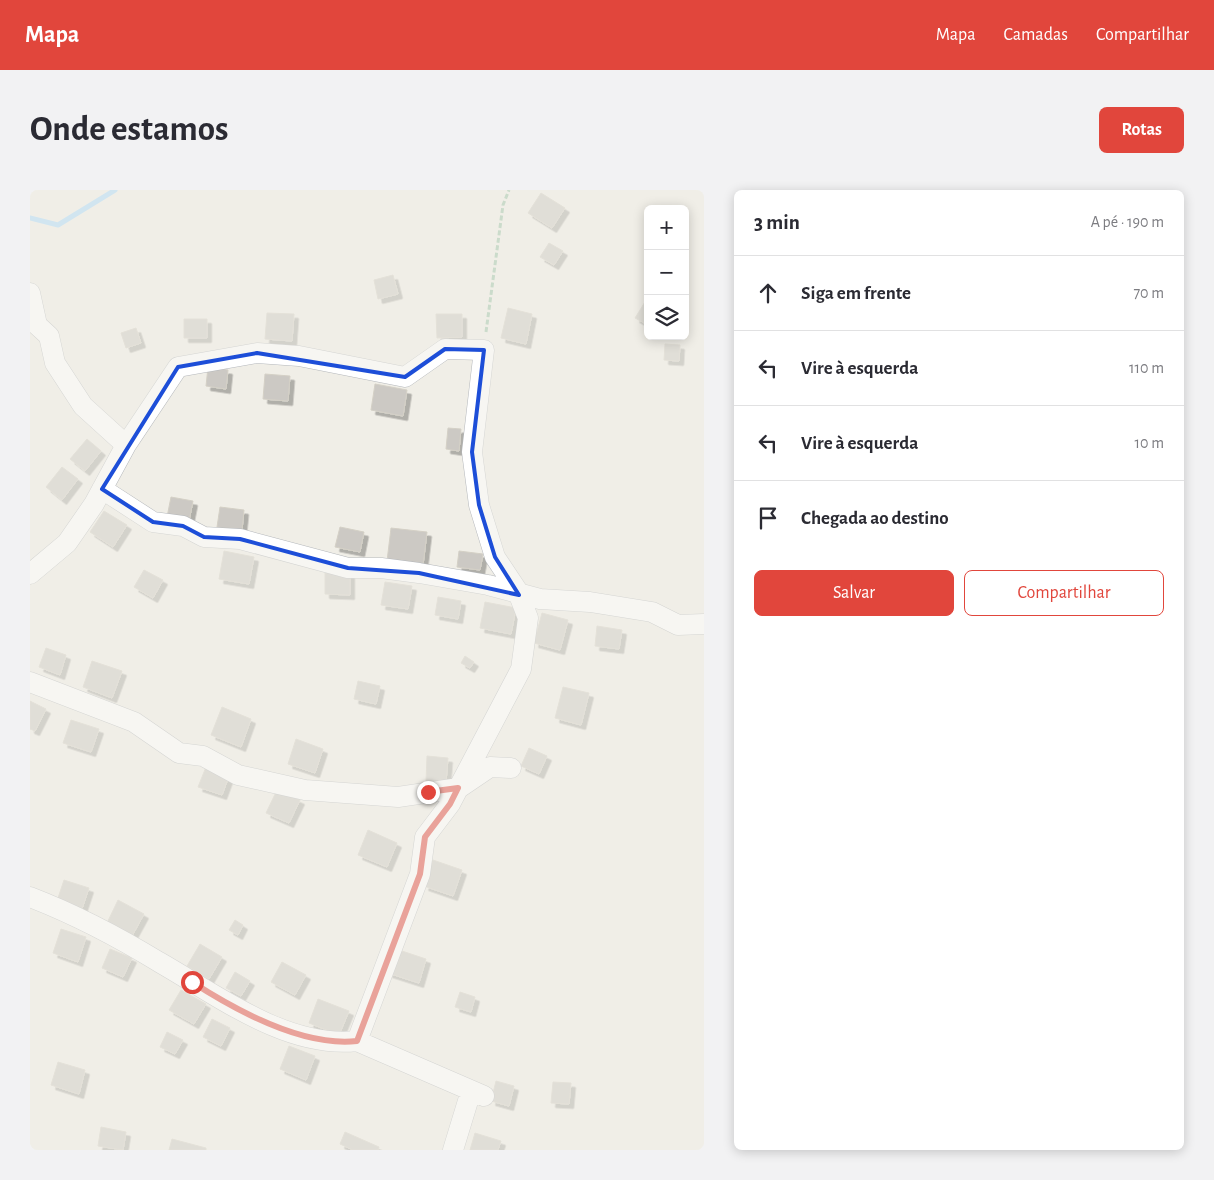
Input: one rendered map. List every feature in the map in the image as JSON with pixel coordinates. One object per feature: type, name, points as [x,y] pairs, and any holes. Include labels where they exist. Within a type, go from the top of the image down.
[{"type":"street","points":[[30,293],[37,325],[49,336],[55,364],[83,406],[126,445]]},
{"type":"street","points":[[30,574],[67,543],[102,489],[126,445],[178,367],[257,353],[299,356],[405,377],[445,349],[484,350],[472,452],[479,506],[495,557],[520,595],[528,618],[521,669],[450,804],[425,837],[420,874],[357,1041]]},
{"type":"street","points":[[102,489],[153,522],[183,526],[204,537],[240,539],[348,568],[381,568],[419,573],[488,585],[540,599],[590,602],[652,612],[678,625],[704,624]]},
{"type":"street","points":[[30,682],[134,722],[179,753],[203,756],[238,775],[305,790],[398,797],[458,788],[490,767],[511,768]]},
{"type":"street","points":[[30,897],[92,926],[256,1018],[307,1038],[343,1042],[357,1041],[478,1094],[453,1150]]},
{"type":"path","points":[[484,350],[503,205],[509,190]]},
{"type":"highlighted area","points":[[445,349],[484,350],[472,452],[479,505],[495,557],[519,595],[419,573],[348,568],[240,539],[204,537],[183,526],[153,522],[102,489],[178,367],[257,353],[405,377]]},
{"type":"building","points":[[541,193],[565,208],[552,228],[528,213]]},
{"type":"building","points":[[549,243],[563,251],[554,265],[540,257]]},
{"type":"building","points":[[393,275],[398,294],[378,299],[374,280]]},
{"type":"building","points":[[644,303],[644,323],[635,318]]},
{"type":"building","points":[[508,308],[532,314],[526,344],[501,338]]},
{"type":"building","points":[[267,313],[294,314],[292,341],[265,339]]},
{"type":"building","points":[[436,314],[462,314],[462,337],[437,338]]},
{"type":"building","points":[[184,319],[207,319],[207,338],[184,338]]},
{"type":"building","points":[[136,328],[141,343],[126,348],[121,333]]},
{"type":"building","points":[[665,344],[680,345],[679,361],[664,360]]},
{"type":"building","points":[[208,367],[228,370],[226,389],[206,386]]},
{"type":"building","points":[[265,374],[290,376],[288,401],[263,399]]},
{"type":"building","points":[[375,384],[407,390],[403,416],[371,410]]},
{"type":"building","points":[[448,428],[461,429],[459,451],[446,449]]},
{"type":"building","points":[[87,439],[101,451],[85,471],[70,459]]},
{"type":"building","points":[[62,467],[78,479],[62,500],[46,487]]},
{"type":"building","points":[[171,497],[193,501],[189,521],[167,517]]},
{"type":"building","points":[[220,507],[244,510],[242,530],[217,527]]},
{"type":"building","points":[[104,511],[127,525],[113,547],[90,532]]},
{"type":"building","points":[[340,527],[364,532],[360,552],[335,547]]},
{"type":"building","points":[[391,528],[427,532],[423,565],[387,561]]},
{"type":"building","points":[[224,551],[254,557],[249,584],[219,579]]},
{"type":"building","points":[[459,551],[483,554],[480,570],[457,567]]},
{"type":"building","points":[[144,570],[163,580],[153,598],[134,587]]},
{"type":"building","points":[[325,573],[350,574],[350,595],[325,594]]},
{"type":"building","points":[[385,582],[412,586],[408,609],[381,605]]},
{"type":"building","points":[[438,597],[461,601],[458,619],[435,615]]},
{"type":"building","points":[[485,602],[516,608],[511,634],[480,628]]},
{"type":"building","points":[[542,613],[568,620],[560,650],[534,643]]},
{"type":"building","points":[[597,626],[622,630],[619,649],[595,646]]},
{"type":"building","points":[[46,648],[66,655],[60,675],[39,667]]},
{"type":"building","points":[[465,656],[474,662],[470,668],[461,663]]},
{"type":"building","points":[[92,661],[122,671],[112,698],[83,687]]},
{"type":"building","points":[[358,681],[380,686],[376,704],[354,699]]},
{"type":"building","points":[[563,687],[589,693],[581,725],[555,718]]},
{"type":"building","points":[[30,701],[46,709],[35,731],[30,729]]},
{"type":"building","points":[[222,707],[251,719],[241,747],[211,735]]},
{"type":"building","points":[[71,720],[99,729],[91,752],[63,743]]},
{"type":"building","points":[[296,739],[323,749],[315,773],[288,764]]},
{"type":"building","points":[[529,748],[547,756],[539,774],[521,766]]},
{"type":"building","points":[[427,756],[448,758],[446,782],[426,781]]},
{"type":"building","points":[[206,767],[229,776],[222,795],[198,787]]},
{"type":"building","points":[[277,790],[300,800],[289,823],[266,813]]},
{"type":"building","points":[[368,830],[397,843],[387,867],[358,855]]},
{"type":"building","points":[[433,860],[462,870],[453,896],[424,886]]},
{"type":"building","points":[[64,880],[89,888],[82,909],[57,901]]},
{"type":"building","points":[[118,900],[144,914],[132,936],[107,923]]},
{"type":"building","points":[[235,920],[243,925],[238,935],[229,930]]},
{"type":"building","points":[[61,929],[86,937],[78,962],[53,953]]},
{"type":"building","points":[[200,944],[222,957],[209,979],[187,966]]},
{"type":"building","points":[[110,949],[132,958],[123,977],[102,968]]},
{"type":"building","points":[[396,949],[426,959],[419,983],[388,973]]},
{"type":"building","points":[[282,962],[306,975],[295,995],[271,982]]},
{"type":"building","points":[[235,972],[250,981],[241,996],[226,988]]},
{"type":"building","points":[[181,990],[206,1004],[194,1024],[169,1010]]},
{"type":"building","points":[[460,992],[475,997],[471,1012],[455,1007]]},
{"type":"building","points":[[318,999],[349,1011],[339,1035],[309,1023]]},
{"type":"building","points":[[212,1019],[230,1028],[221,1046],[203,1037]]},
{"type":"building","points":[[167,1032],[183,1040],[175,1054],[160,1047]]},
{"type":"building","points":[[289,1046],[315,1056],[306,1080],[280,1069]]},
{"type":"building","points":[[58,1062],[85,1070],[79,1094],[51,1085]]},
{"type":"building","points":[[496,1081],[514,1086],[509,1106],[491,1101]]},
{"type":"building","points":[[553,1082],[571,1083],[569,1104],[551,1103]]},
{"type":"building","points":[[101,1127],[126,1132],[123,1150],[98,1146]]},
{"type":"building","points":[[345,1132],[379,1147],[378,1150],[353,1150],[340,1144]]},
{"type":"building","points":[[475,1133],[501,1141],[498,1150],[470,1150]]},
{"type":"building","points":[[172,1139],[206,1148],[206,1150],[169,1150]]},
{"type":"waterway","points":[[30,218],[58,225],[115,190]]},
{"type":"route","points":[[192,982],[256,1018],[307,1038],[343,1042],[357,1041],[420,874],[425,837],[450,804],[458,788],[428,792]]}]
